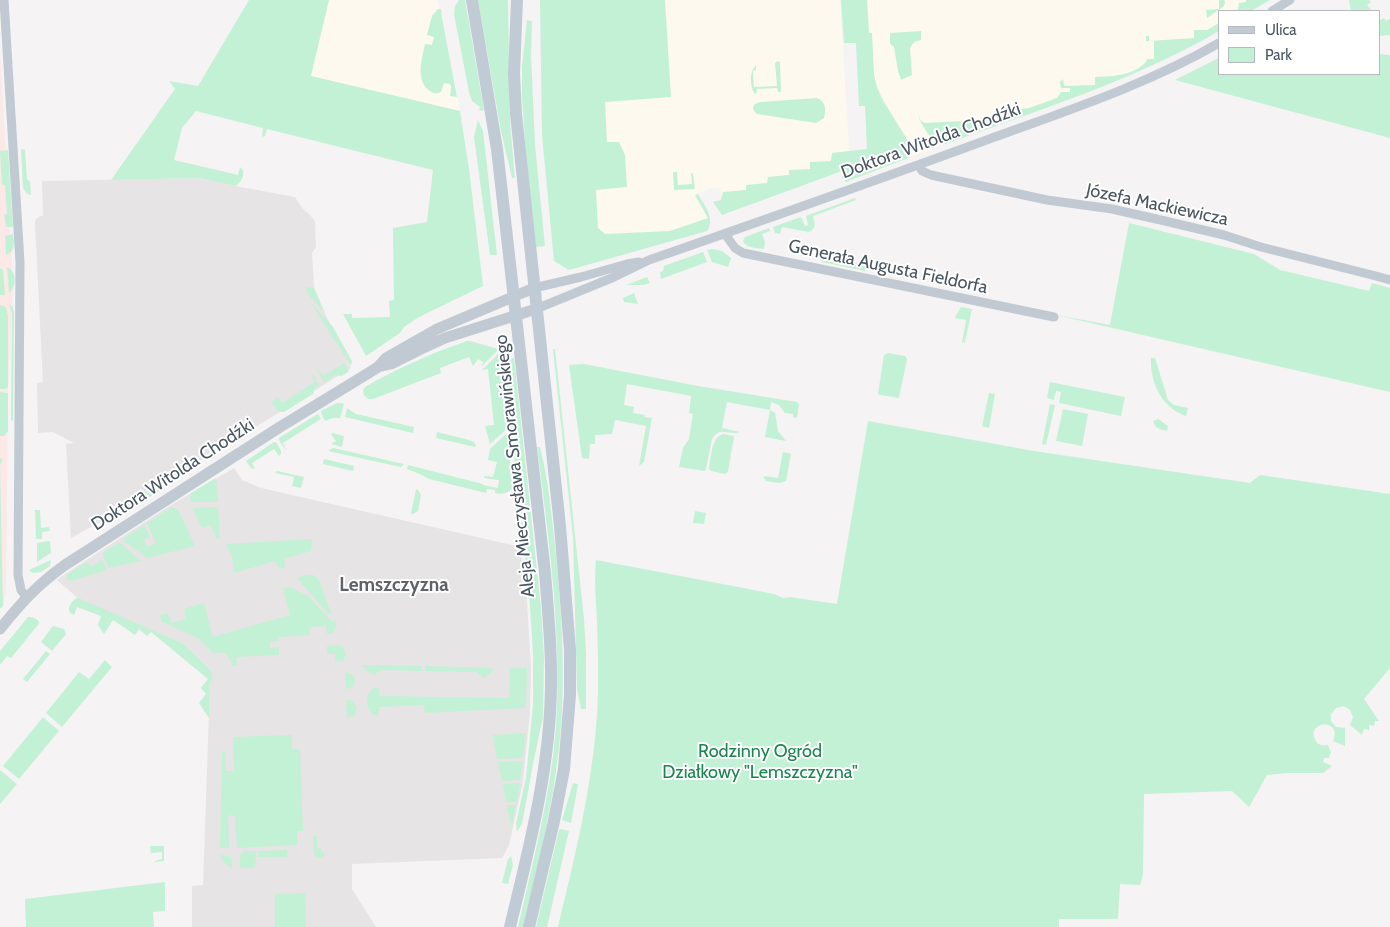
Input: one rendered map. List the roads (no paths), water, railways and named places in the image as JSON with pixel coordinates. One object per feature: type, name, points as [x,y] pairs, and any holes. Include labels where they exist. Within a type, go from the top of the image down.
[{"type":"main road","name":"Aleja Mieczysława Smorawińskiego","points":[[472,0],[497,149],[551,639],[551,687],[546,756],[529,848],[510,927]]},
{"type":"main road","points":[[517,0],[514,74],[516,114],[560,526],[570,650],[570,695],[559,800],[529,927]]},
{"type":"street","points":[[4,0],[20,262],[18,575],[21,590],[26,597]]},
{"type":"street","points":[[1274,10],[1290,0]]},
{"type":"street","name":"Doktora Witolda Chodźki","points":[[378,366],[392,364],[445,338],[536,309],[614,277],[649,260],[919,165],[1134,85],[1218,44]]},
{"type":"street","name":"Józefa Mackiewicza","points":[[919,165],[922,171],[936,176],[1047,200],[1112,209],[1165,221],[1390,280]]},
{"type":"street","name":"Generała Augusta Fieldorfa","points":[[725,234],[735,248],[743,253],[1054,318]]},
{"type":"street","name":"Doktora Witolda Chodźki","points":[[0,629],[26,597],[51,575],[112,534],[378,366],[386,358],[437,329],[534,288],[626,264],[649,260]]},
{"type":"district","name":"Lemszczyzna","points":[[394,585]]},
{"type":"park label","name":"Rodzinny Ogród Działkowy \"Lemszczyzna\"","points":[[760,762]]}]
